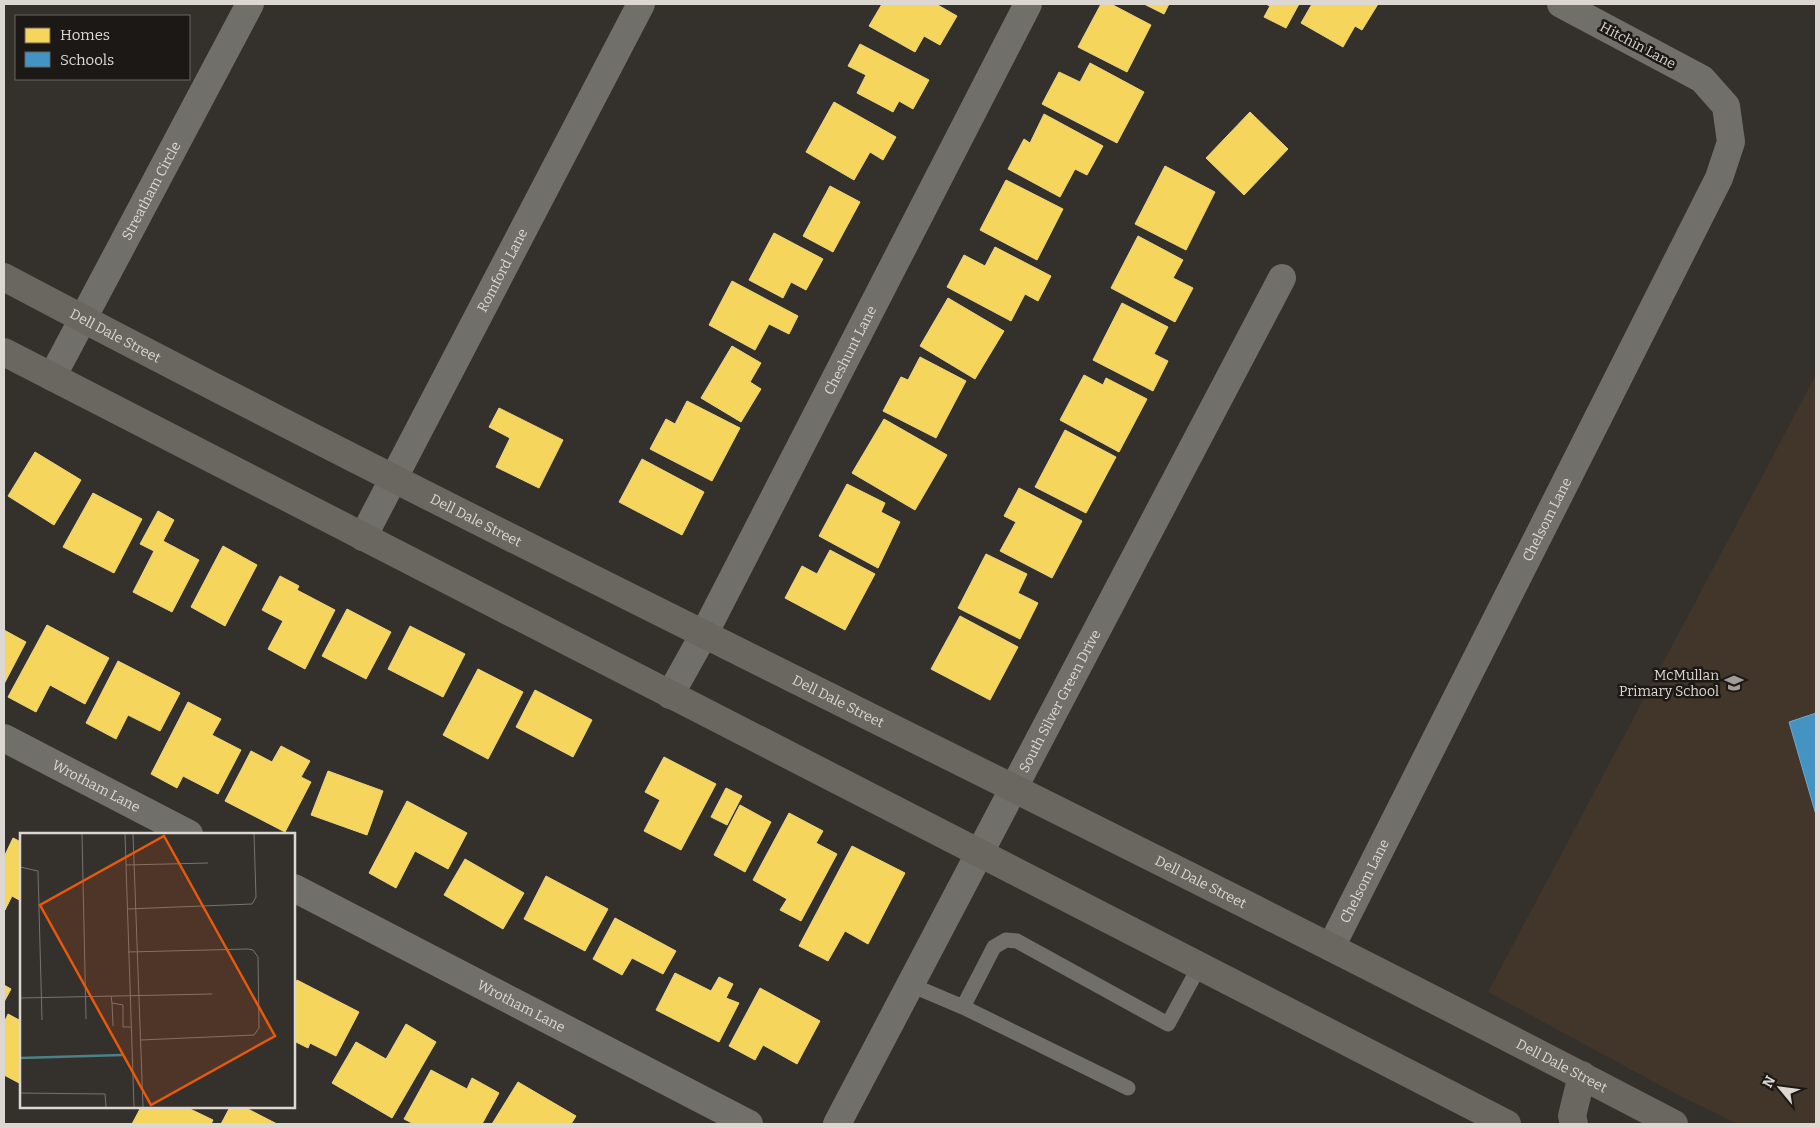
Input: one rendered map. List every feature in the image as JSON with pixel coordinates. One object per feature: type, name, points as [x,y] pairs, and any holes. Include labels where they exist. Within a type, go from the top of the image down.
[{"type":"main road","name":"Dell Dale Street","points":[[4,277],[704,634],[1331,947],[1674,1124]]},
{"type":"main road","points":[[4,352],[980,855],[1507,1124]]},
{"type":"main road","points":[[1574,1124],[1572,1116],[1582,1076]]},
{"type":"street","name":"Streatham Circle","points":[[52,376],[250,4]]},
{"type":"street","name":"Romford Lane","points":[[363,537],[396,478],[641,4]]},
{"type":"street","name":"Cheshunt Lane","points":[[670,695],[704,634],[1028,4]]},
{"type":"street","name":"Hitchin Lane","points":[[1561,4],[1702,79],[1712,90]]},
{"type":"street","name":"Chelsom Lane","points":[[1331,947],[1719,178],[1731,142],[1726,106],[1712,90]]},
{"type":"street","name":"South Silver Green Drive","points":[[838,1124],[1016,789],[1282,278]]},
{"type":"street","name":"Wrotham Lane","points":[[4,738],[187,833]]},
{"type":"street","name":"Wrotham Lane","points":[[295,889],[749,1124]]},
{"type":"lane","points":[[963,1007],[994,947],[1006,940],[1018,941],[1168,1024],[1199,967]]},
{"type":"lane","points":[[911,985],[963,1007],[1128,1088]]},
{"type":"shaded area","name":"McMullan Primary School","points":[[1816,375],[1816,1124],[1738,1124],[1680,1096],[1488,992]]},
{"type":"building: Homes","points":[[882,4],[936,4],[957,16],[940,45],[924,36],[915,52],[869,26]]},
{"type":"building: Homes","points":[[1101,4],[1111,4],[1151,25],[1127,72],[1078,47]]},
{"type":"building: Homes","points":[[1144,4],[1169,4],[1164,14]]},
{"type":"building: Homes","points":[[1266,4],[1299,4],[1286,28],[1264,17],[1270,6]]},
{"type":"building: Homes","points":[[1312,4],[1378,4],[1362,30],[1355,26],[1343,47],[1301,23]]},
{"type":"building: Homes","points":[[860,44],[929,80],[913,109],[899,101],[893,112],[857,93],[866,75],[848,66]]},
{"type":"building: Homes","points":[[1090,63],[1144,92],[1117,143],[1042,104],[1059,72],[1080,82]]},
{"type":"building: Homes","points":[[834,102],[896,137],[883,160],[870,152],[854,180],[806,152]]},
{"type":"building: Homes","points":[[1250,112],[1288,149],[1244,195],[1206,158]]},
{"type":"building: Homes","points":[[1044,114],[1103,146],[1087,175],[1075,169],[1060,197],[1008,169],[1024,139],[1030,143]]},
{"type":"building: Homes","points":[[1165,166],[1215,192],[1186,250],[1135,224]]},
{"type":"building: Homes","points":[[1006,180],[1063,209],[1037,260],[980,230]]},
{"type":"building: Homes","points":[[830,186],[860,202],[833,252],[803,236]]},
{"type":"building: Homes","points":[[774,233],[823,259],[806,290],[791,282],[783,298],[749,280]]},
{"type":"building: Homes","points":[[1138,236],[1183,260],[1173,278],[1193,288],[1175,322],[1111,288]]},
{"type":"building: Homes","points":[[995,247],[1051,276],[1038,301],[1025,294],[1011,321],[947,287],[964,255],[985,266]]},
{"type":"building: Homes","points":[[732,281],[798,316],[789,334],[769,324],[755,350],[709,325]]},
{"type":"building: Homes","points":[[948,298],[1004,331],[975,379],[920,346]]},
{"type":"building: Homes","points":[[1122,303],[1168,327],[1154,354],[1168,361],[1153,391],[1093,360]]},
{"type":"building: Homes","points":[[732,346],[761,363],[750,382],[761,389],[741,422],[701,398]]},
{"type":"building: Homes","points":[[920,357],[966,381],[936,438],[883,411],[901,377],[908,380]]},
{"type":"building: Homes","points":[[1084,375],[1103,385],[1106,378],[1147,399],[1119,452],[1060,420]]},
{"type":"building: Homes","points":[[687,401],[740,428],[712,481],[650,449],[666,419],[675,424]]},
{"type":"building: Homes","points":[[499,408],[563,440],[539,488],[496,467],[510,438],[489,427]]},
{"type":"building: Homes","points":[[884,419],[947,455],[915,510],[852,473]]},
{"type":"building: Homes","points":[[1065,430],[1116,457],[1086,513],[1035,487]]},
{"type":"building: Homes","points":[[35,452],[81,480],[54,525],[8,496]]},
{"type":"building: Homes","points":[[642,459],[704,492],[682,535],[619,502]]},
{"type":"building: Homes","points":[[847,484],[885,503],[881,512],[900,522],[878,568],[819,536]]},
{"type":"building: Homes","points":[[1019,488],[1082,521],[1052,578],[1000,551],[1016,522],[1004,516]]},
{"type":"building: Homes","points":[[93,493],[142,519],[114,573],[63,547]]},
{"type":"building: Homes","points":[[158,511],[174,520],[163,541],[199,560],[172,612],[133,592],[154,551],[140,544]]},
{"type":"building: Homes","points":[[223,546],[257,565],[225,626],[191,607]]},
{"type":"building: Homes","points":[[830,550],[875,574],[845,630],[785,598],[802,566],[817,574]]},
{"type":"building: Homes","points":[[986,554],[1027,574],[1018,593],[1038,603],[1020,639],[958,608]]},
{"type":"building: Homes","points":[[280,576],[299,586],[297,590],[335,610],[305,669],[268,649],[283,621],[262,610]]},
{"type":"building: Homes","points":[[347,609],[391,632],[366,679],[322,656]]},
{"type":"building: Homes","points":[[960,616],[1018,647],[990,700],[931,669]]},
{"type":"building: Homes","points":[[47,625],[109,658],[85,704],[50,685],[36,712],[8,697]]},
{"type":"building: Homes","points":[[410,626],[465,654],[443,697],[388,669]]},
{"type":"building: Homes","points":[[4,630],[26,642],[4,684]]},
{"type":"building: Homes","points":[[118,661],[180,693],[160,731],[128,715],[116,739],[86,723]]},
{"type":"building: Homes","points":[[478,669],[523,692],[488,759],[443,735]]},
{"type":"building: Homes","points":[[535,690],[592,720],[573,757],[516,727]]},
{"type":"building: Homes","points":[[188,702],[221,719],[212,735],[241,750],[218,794],[183,776],[177,788],[151,774]]},
{"type":"building: Homes","points":[[281,746],[310,761],[301,777],[311,782],[285,832],[225,801],[251,751],[272,762]]},
{"type":"building: Homes","points":[[664,757],[716,784],[681,850],[644,831],[660,800],[645,792]]},
{"type":"building: Homes","points":[[328,771],[383,791],[367,835],[311,815]]},
{"type":"building: Homes","points":[[726,788],[742,796],[727,825],[711,817]]},
{"type":"building: Homes","points":[[407,801],[467,833],[448,869],[415,851],[396,888],[369,873]]},
{"type":"building: Homes","points":[[740,805],[771,822],[745,872],[714,855]]},
{"type":"building: Homes","points":[[789,813],[823,831],[816,843],[837,854],[801,921],[780,910],[787,899],[753,880]]},
{"type":"building: Homes","points":[[13,838],[20,842],[20,900],[12,896],[5,910],[4,857]]},
{"type":"building: Homes","points":[[852,846],[905,873],[868,944],[845,931],[828,961],[799,946]]},
{"type":"building: Homes","points":[[465,859],[524,893],[503,929],[444,895]]},
{"type":"building: Homes","points":[[546,876],[608,909],[585,951],[524,919]]},
{"type":"building: Homes","points":[[615,918],[676,951],[663,974],[632,958],[622,975],[593,959]]},
{"type":"building: Homes","points":[[675,973],[711,991],[719,977],[733,984],[726,998],[739,1003],[719,1042],[656,1010]]},
{"type":"building: Homes","points":[[297,980],[359,1012],[336,1056],[310,1043],[308,1048],[295,1042],[295,985]]},
{"type":"building: Homes","points":[[4,985],[11,989],[4,1002]]},
{"type":"building: Homes","points":[[760,988],[820,1021],[797,1064],[763,1045],[755,1060],[729,1046]]},
{"type":"building: Homes","points":[[8,1014],[20,1020],[20,1083],[4,1075],[4,1023]]},
{"type":"building: Homes","points":[[406,1024],[436,1042],[392,1118],[332,1083],[356,1042],[386,1059]]},
{"type":"building: Homes","points":[[431,1070],[467,1089],[472,1078],[499,1093],[482,1124],[414,1124],[404,1119]]},
{"type":"building: Homes","points":[[518,1082],[576,1116],[571,1124],[492,1124]]},
{"type":"building: Homes","points":[[140,1108],[188,1108],[213,1120],[211,1124],[132,1124]]},
{"type":"building: Homes","points":[[229,1108],[246,1108],[277,1124],[221,1124]]},
{"type":"building: Schools","points":[[1816,713],[1816,815],[1789,722]]},
{"type":"place","name":"McMullan Primary School","points":[[1734,683]]}]
